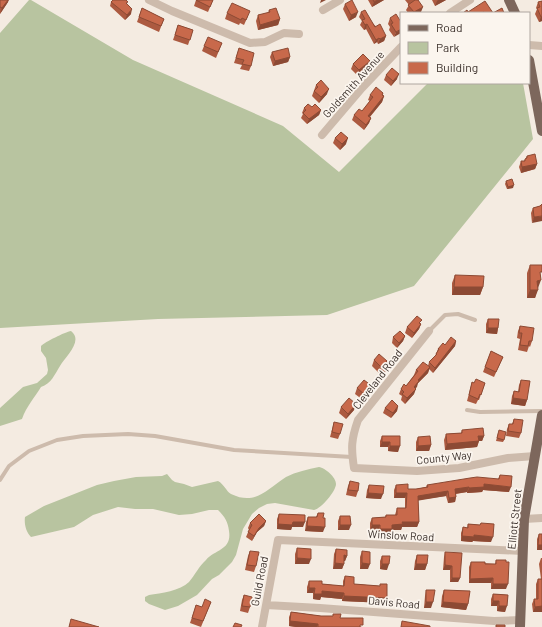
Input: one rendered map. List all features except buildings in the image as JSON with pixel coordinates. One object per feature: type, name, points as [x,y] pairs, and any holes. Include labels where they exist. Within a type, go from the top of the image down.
[{"type":"main road","points":[[510,0],[515,12]]},
{"type":"main road","points":[[530,66],[542,132]]},
{"type":"main road","name":"Elliott Street","points":[[520,623],[524,519],[542,416]]},
{"type":"street","points":[[149,0],[178,14],[250,43],[265,42],[284,33],[299,34]]},
{"type":"street","points":[[323,10],[340,0]]},
{"type":"street","points":[[452,12],[470,0]]},
{"type":"street","points":[[530,45],[542,46]]},
{"type":"street","name":"Goldsmith Avenue","points":[[322,136],[362,88],[400,48]]},
{"type":"street","name":"Cleveland Road","points":[[354,468],[352,447],[353,435],[358,420],[429,332]]},
{"type":"street","name":"County Way","points":[[354,468],[417,471],[459,468],[508,458],[535,456]]},
{"type":"street","points":[[524,519],[542,518]]},
{"type":"street","name":"Winslow Road","points":[[278,540],[522,552]]},
{"type":"street","name":"Guild Road","points":[[262,627],[278,540]]},
{"type":"street","name":"Davis Road","points":[[266,605],[520,623]]},
{"type":"lane","points":[[429,332],[445,315],[458,314],[475,320]]},
{"type":"lane","points":[[467,410],[480,412],[542,410]]},
{"type":"lane","points":[[0,480],[9,466],[29,451],[57,440],[83,436],[128,434],[155,436],[234,450],[353,457]]},
{"type":"green space","points":[[29,0],[31,0],[133,60],[283,126],[339,172],[427,84],[523,84],[533,139],[414,286],[327,315],[158,319],[0,328],[0,33]]},
{"type":"green space","points":[[71,331],[74,335],[75,344],[52,378],[47,384],[41,387],[28,406],[22,419],[0,426],[0,408],[23,387],[37,383],[47,374],[48,370],[46,358],[41,351],[41,346],[55,337]]},
{"type":"green space","points":[[319,467],[330,473],[336,481],[334,491],[324,503],[314,510],[275,503],[267,504],[259,508],[252,514],[243,529],[236,555],[232,562],[219,575],[212,579],[197,595],[178,606],[165,610],[149,604],[145,601],[145,597],[181,588],[189,582],[210,556],[226,546],[229,537],[228,525],[218,510],[179,515],[153,509],[118,507],[93,515],[74,527],[31,537],[25,525],[25,517],[44,506],[97,485],[114,481],[136,477],[162,476],[167,474],[175,482],[192,487],[218,481],[231,494],[247,498],[254,497],[267,491],[290,475]]}]
